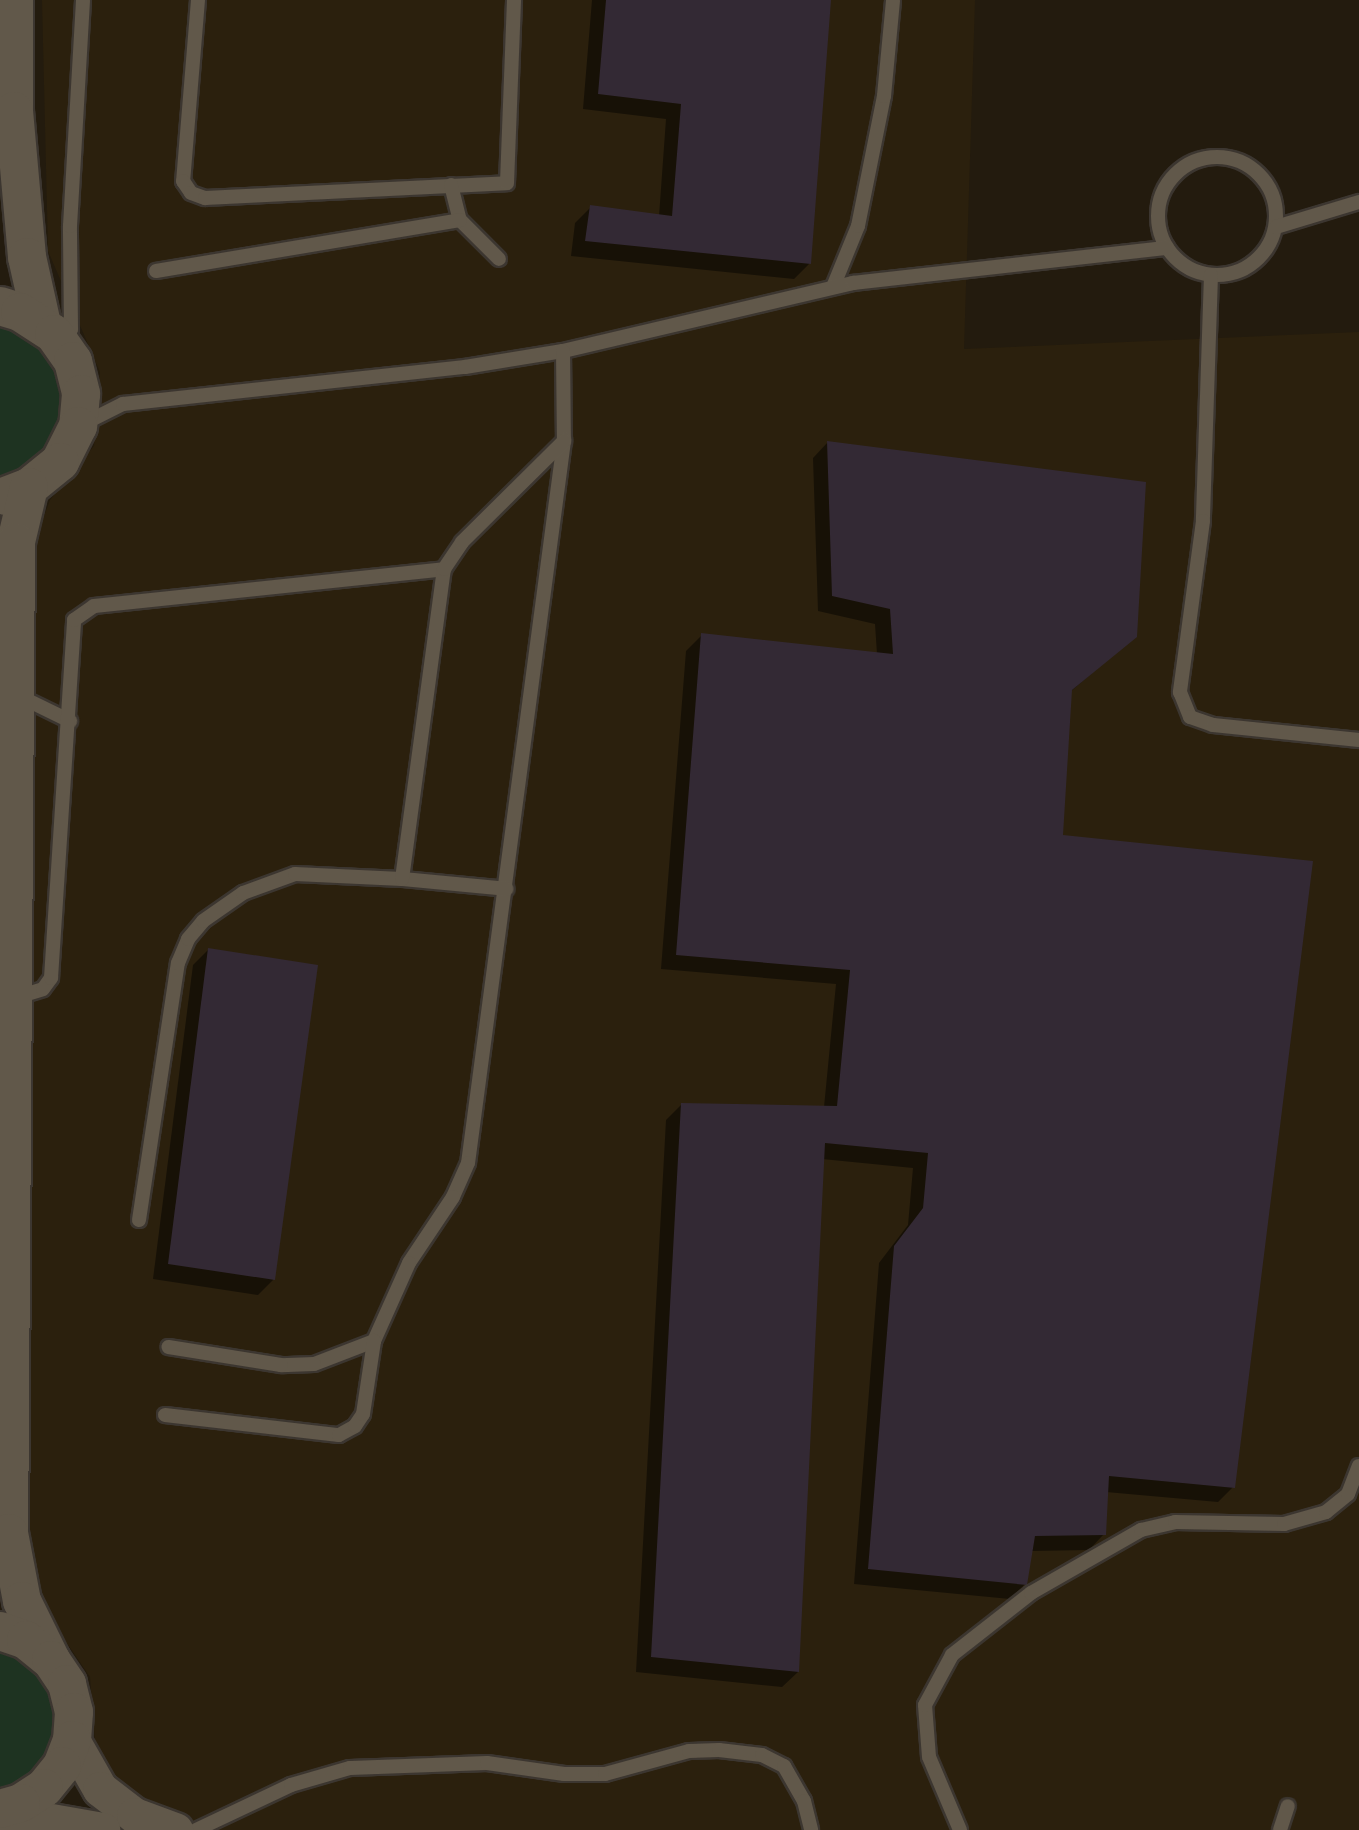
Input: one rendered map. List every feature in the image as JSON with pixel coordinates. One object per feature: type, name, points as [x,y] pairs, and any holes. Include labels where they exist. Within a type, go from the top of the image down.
[{"type":"main road","points":[[0,1811],[21,1803],[44,1788],[62,1766],[72,1740],[74,1712],[66,1684],[22,1601],[9,1533],[16,542],[14,492],[60,462],[79,410],[59,334],[27,257],[16,138],[14,0]]},
{"type":"main road","points":[[0,306],[59,334]]},
{"type":"main road","points":[[0,1631],[26,1640],[51,1660]]},
{"type":"street","points":[[72,1740],[100,1789],[134,1815],[175,1830]]},
{"type":"street","points":[[0,1811],[102,1830]]},
{"type":"lane","points":[[59,334],[70,226],[83,0]]},
{"type":"lane","points":[[198,0],[183,181],[191,193],[205,198],[272,197],[507,183],[514,0]]},
{"type":"lane","points":[[833,287],[858,226],[884,96],[892,0]]},
{"type":"lane","points":[[1233,158],[1256,171],[1273,192],[1276,227],[1260,258],[1246,268],[1211,275],[1194,271],[1167,248],[1157,214],[1161,196],[1169,181],[1198,159],[1233,158]]},
{"type":"lane","points":[[451,185],[460,220],[499,259]]},
{"type":"lane","points":[[1276,227],[1359,202]]},
{"type":"lane","points":[[156,271],[460,220]]},
{"type":"lane","points":[[79,410],[465,367],[563,351],[833,287],[1167,248]]},
{"type":"lane","points":[[1211,275],[1203,522],[1180,692],[1190,717],[1213,725],[1359,740]]},
{"type":"lane","points":[[165,1415],[340,1435],[355,1426],[363,1414],[374,1341],[409,1263],[453,1197],[467,1163],[508,889],[564,441],[563,351]]},
{"type":"lane","points":[[79,410],[123,404]]},
{"type":"lane","points":[[402,880],[444,569],[461,542],[564,441]]},
{"type":"lane","points":[[12,998],[43,989],[51,978],[70,721],[74,620],[94,606],[444,569]]},
{"type":"lane","points":[[15,694],[70,721]]},
{"type":"lane","points":[[139,1220],[178,963],[188,939],[203,921],[243,893],[295,874],[508,889]]},
{"type":"lane","points":[[168,1347],[281,1365],[313,1364],[374,1341]]},
{"type":"lane","points":[[960,1830],[929,1757],[925,1705],[952,1654],[1031,1592],[1141,1530],[1175,1522],[1284,1524],[1326,1512],[1348,1494],[1359,1466]]},
{"type":"lane","points":[[196,1830],[291,1785],[350,1768],[488,1763],[564,1774],[605,1774],[689,1751],[719,1750],[762,1755],[784,1766],[804,1801],[811,1830]]},
{"type":"lane","points":[[1280,1830],[1288,1806]]},
{"type":"shaded area","points":[[42,0],[975,0],[964,349],[1359,332],[1359,1830],[219,1830],[147,1807],[114,1781],[95,1742],[90,1677],[34,1595],[23,1534],[35,540],[50,500],[94,446],[100,372],[48,251]]},
{"type":"green space","points":[[0,321],[50,352],[65,393],[57,436],[29,468],[0,479]]},
{"type":"green space","points":[[0,1643],[34,1659],[62,1711],[43,1772],[0,1797]]},
{"type":"building","points":[[606,0],[831,0],[811,264],[585,241],[590,205],[672,216],[681,104],[598,94]]},
{"type":"building","points":[[827,441],[1146,482],[1137,637],[1072,690],[1063,835],[1313,861],[1235,1488],[1109,1476],[1106,1535],[1035,1536],[1027,1585],[868,1569],[894,1246],[923,1208],[928,1153],[825,1143],[799,1672],[651,1657],[681,1103],[837,1106],[850,970],[676,955],[701,633],[893,654],[890,609],[832,596]]},
{"type":"building","points":[[208,948],[318,965],[275,1280],[168,1264]]}]
